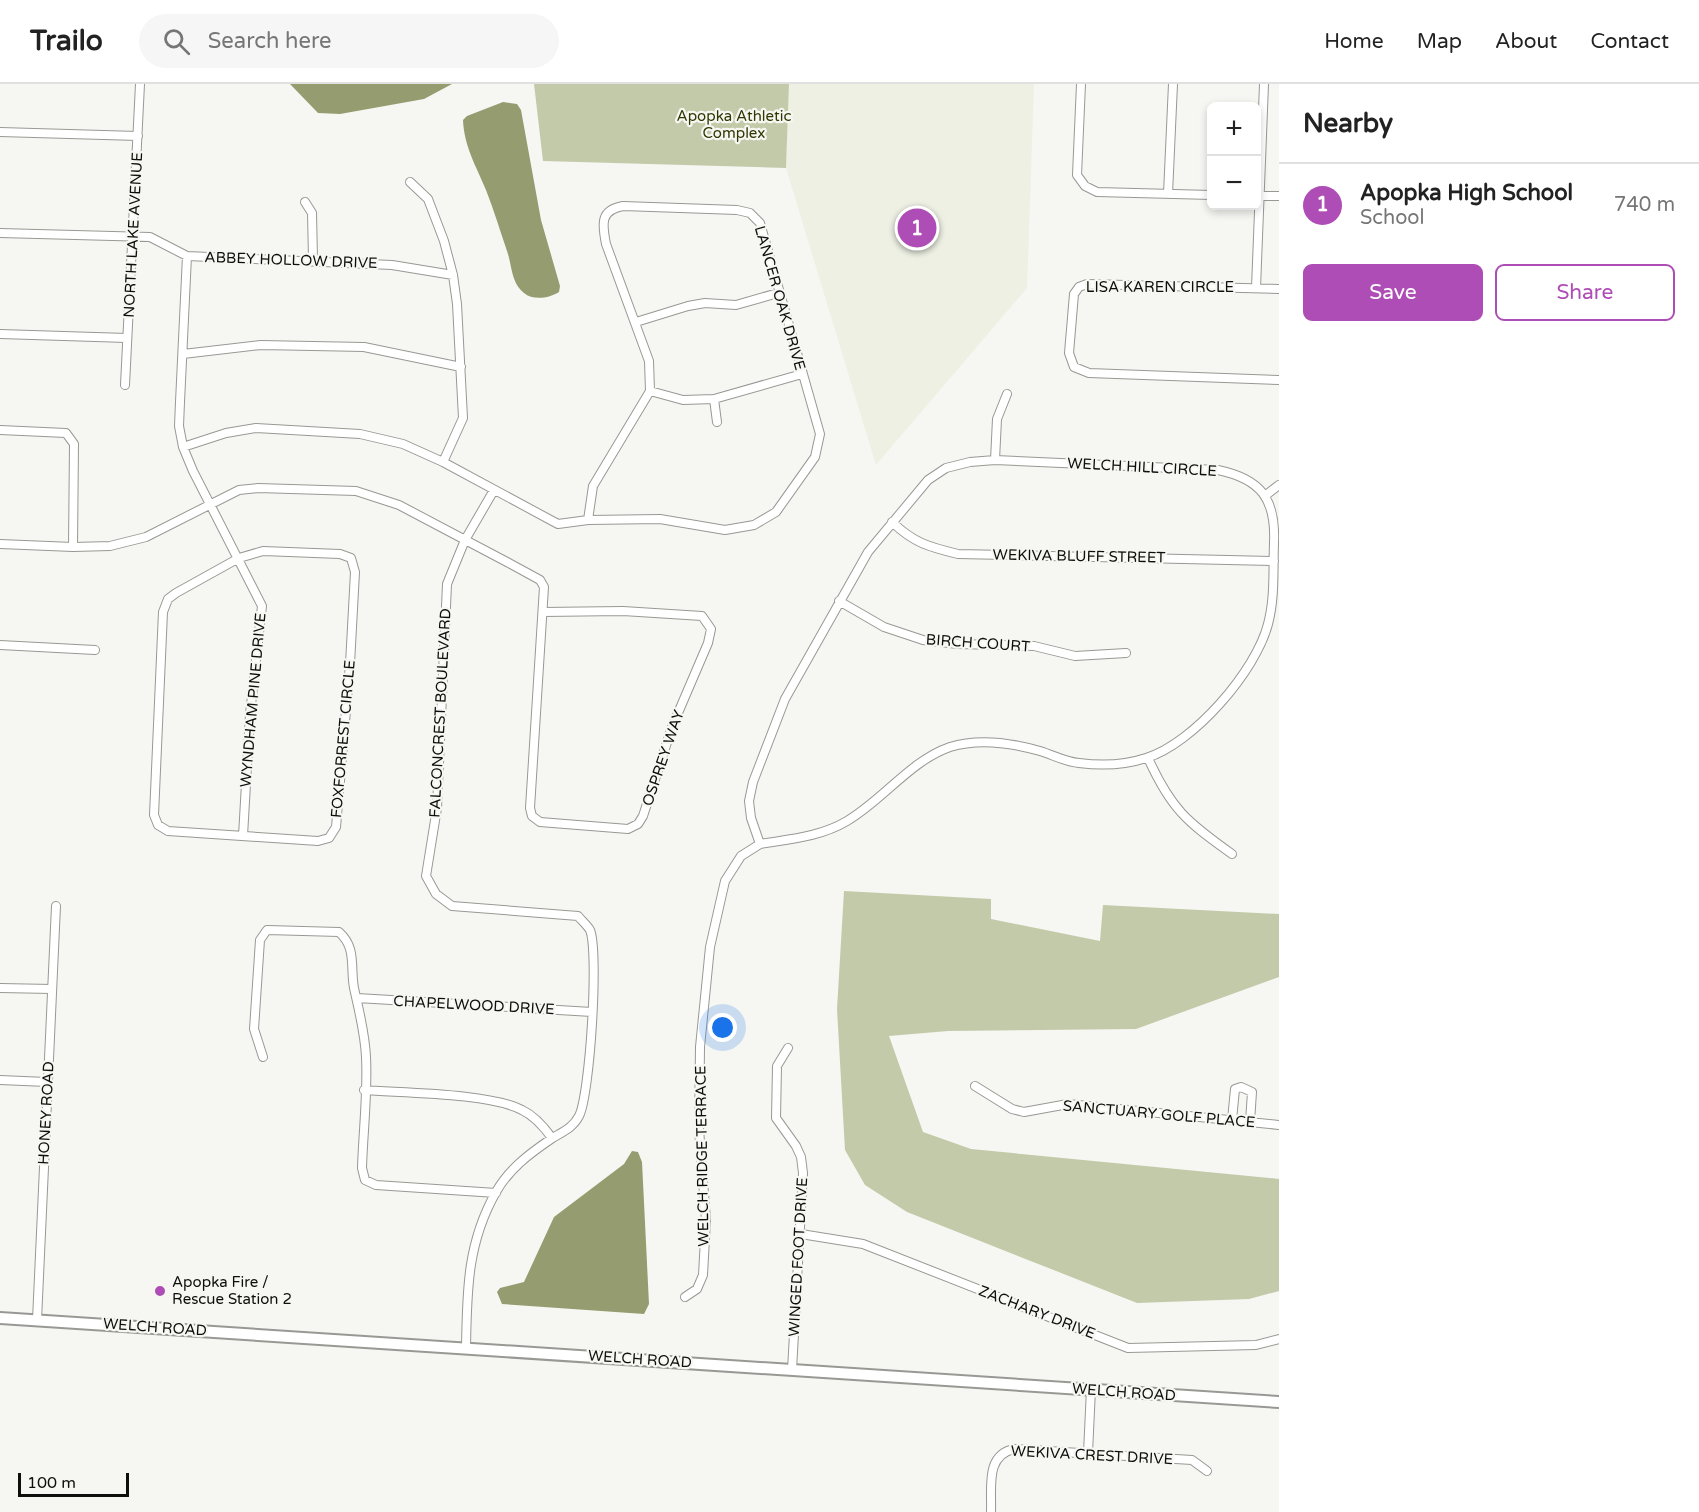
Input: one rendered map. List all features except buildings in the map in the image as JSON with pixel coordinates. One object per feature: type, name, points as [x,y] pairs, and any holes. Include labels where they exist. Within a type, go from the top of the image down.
[{"type":"street","name":"NORTH LAKE AVENUE","points":[[125,385],[140,84]]},
{"type":"street","points":[[1081,84],[1077,175],[1085,186],[1097,192],[1207,195]]},
{"type":"street","points":[[1168,194],[1173,84]]},
{"type":"street","points":[[1260,156],[1264,84]]},
{"type":"street","points":[[0,132],[138,136]]},
{"type":"street","points":[[410,182],[428,199],[453,275],[461,367],[462,418],[443,462]]},
{"type":"street","points":[[1261,196],[1279,196]]},
{"type":"street","points":[[304,202],[312,213],[313,259]]},
{"type":"street","name":"LANCER OAK DRIVE","points":[[183,447],[226,433],[256,428],[360,434],[404,444],[443,462],[558,524],[588,520],[660,519],[725,530],[754,525],[776,512],[815,456],[820,434],[778,293],[760,223],[750,213],[737,210],[623,206],[610,208],[604,214],[603,227],[606,244],[649,361],[650,391]]},
{"type":"street","points":[[1256,288],[1258,210]]},
{"type":"street","name":"ABBEY HOLLOW DRIVE","points":[[0,233],[150,237],[187,256],[220,259],[313,259],[392,265],[453,275]]},
{"type":"street","name":"WYNDHAM PINE DRIVE","points":[[187,256],[179,426],[183,447],[262,606],[250,714],[243,836]]},
{"type":"street","name":"LISA KAREN CIRCLE","points":[[1279,289],[1087,284],[1078,287],[1074,294],[1069,353],[1074,367],[1089,374],[1279,380]]},
{"type":"street","points":[[636,322],[688,306],[705,303],[736,305],[778,293]]},
{"type":"street","points":[[0,334],[127,338]]},
{"type":"street","points":[[183,354],[261,345],[364,347],[461,367]]},
{"type":"street","points":[[588,520],[593,486],[650,391],[683,400],[714,399],[802,374]]},
{"type":"street","points":[[995,460],[997,419],[1007,394]]},
{"type":"street","points":[[714,399],[717,422]]},
{"type":"street","points":[[0,430],[66,433],[70,437],[74,444],[73,548]]},
{"type":"street","name":"WELCH HILL CIRCLE","points":[[760,844],[748,801],[785,699],[867,552],[928,480],[946,468],[970,462],[995,460],[1218,470],[1239,475],[1266,495]]},
{"type":"street","points":[[760,844],[816,835],[848,821],[921,763],[950,747],[980,742],[1011,744],[1076,763],[1103,766],[1148,758],[1177,743],[1236,687],[1249,668],[1268,625],[1275,524],[1266,495],[1279,485]]},
{"type":"street","points":[[0,544],[73,548],[110,546],[146,537],[239,490],[258,488],[356,491],[399,505],[465,540]]},
{"type":"street","name":"FALCONCREST BOULEVARD","points":[[466,1348],[468,1271],[476,1236],[496,1193],[515,1166],[552,1138],[571,1127],[580,1115],[585,1093],[595,969],[590,930],[578,916],[452,906],[436,894],[426,876],[437,808],[447,584],[465,540],[494,490]]},
{"type":"street","name":"WEKIVA BLUFF STREET","points":[[892,522],[910,539],[958,554],[1274,561]]},
{"type":"street","name":"OSPREY WAY","points":[[465,540],[540,580],[544,587],[530,808],[532,816],[540,822],[628,829],[638,824],[643,816],[672,727],[708,644],[711,629],[702,616],[623,611],[543,612]]},
{"type":"street","name":"FOXFORREST CIRCLE","points":[[263,551],[340,554],[351,558],[355,572],[350,664],[336,827],[329,838],[318,842],[168,831],[158,825],[154,815],[163,612],[168,599],[176,593],[239,558],[263,551]]},
{"type":"street","name":"BIRCH COURT","points":[[839,601],[884,627],[923,640],[958,644],[1034,646],[1075,656],[1126,653]]},
{"type":"street","points":[[0,645],[95,650]]},
{"type":"street","points":[[1148,758],[1162,789],[1189,824],[1232,854]]},
{"type":"street","name":"WELCH RIDGE TERRACE","points":[[685,1298],[697,1289],[703,1275],[706,1220],[699,1129],[700,1047],[710,947],[725,881],[741,855],[760,844]]},
{"type":"street","name":"HONEY ROAD","points":[[37,1320],[56,906]]},
{"type":"street","points":[[263,1057],[254,1029],[260,940],[267,930],[339,932],[346,938],[352,951],[366,1059],[362,1168],[364,1180],[376,1185],[496,1193]]},
{"type":"street","points":[[0,988],[52,989]]},
{"type":"street","name":"CHAPELWOOD DRIVE","points":[[357,998],[592,1012]]},
{"type":"street","name":"WINGED FOOT DRIVE","points":[[788,1048],[777,1066],[774,1104],[776,1118],[801,1157],[801,1234],[792,1370]]},
{"type":"street","points":[[0,1080],[47,1082]]},
{"type":"street","name":"SANCTUARY GOLF PLACE","points":[[975,1086],[1012,1108],[1024,1112],[1068,1104],[1279,1125]]},
{"type":"street","points":[[1232,1120],[1235,1089],[1240,1087],[1252,1092],[1251,1122]]},
{"type":"street","points":[[364,1090],[481,1099],[521,1109],[543,1125],[552,1138]]},
{"type":"street","name":"ZACHARY DRIVE","points":[[801,1234],[862,1244],[1128,1348],[1256,1345],[1279,1339]]},
{"type":"street","name":"WELCH ROAD","points":[[0,1318],[1279,1402]]},
{"type":"street","points":[[1088,1453],[1091,1389]]},
{"type":"street","name":"WEKIVA CREST DRIVE","points":[[991,1512],[993,1464],[1004,1451],[1014,1449],[1191,1460],[1207,1471]]},
{"type":"shaded area","points":[[290,84],[452,84],[424,99],[340,114],[318,113]]},
{"type":"shaded area","points":[[789,84],[1034,84],[1027,288],[876,465],[786,168]]},
{"type":"shaded area","points":[[503,102],[517,104],[521,110],[541,220],[560,286],[559,292],[551,296],[537,298],[528,296],[517,284],[492,205],[466,139],[463,120],[467,116]]},
{"type":"shaded area","points":[[632,1151],[638,1152],[642,1162],[649,1304],[644,1314],[502,1304],[497,1292],[500,1288],[524,1282],[554,1217],[624,1164]]},
{"type":"green space","name":"Apopka Athletic Complex","points":[[534,84],[789,84],[786,168],[543,161]]},
{"type":"green space","points":[[844,891],[991,899],[991,919],[1100,941],[1103,905],[1279,914],[1279,977],[1136,1029],[948,1031],[889,1036],[923,1132],[971,1149],[1279,1179],[1279,1291],[1249,1299],[1137,1303],[907,1212],[865,1185],[845,1150],[837,1009]]},
{"type":"place","name":"Apopka High School","points":[[917,228]]},
{"type":"place","name":"Apopka Fire / Rescue Station 2","points":[[160,1291]]}]
